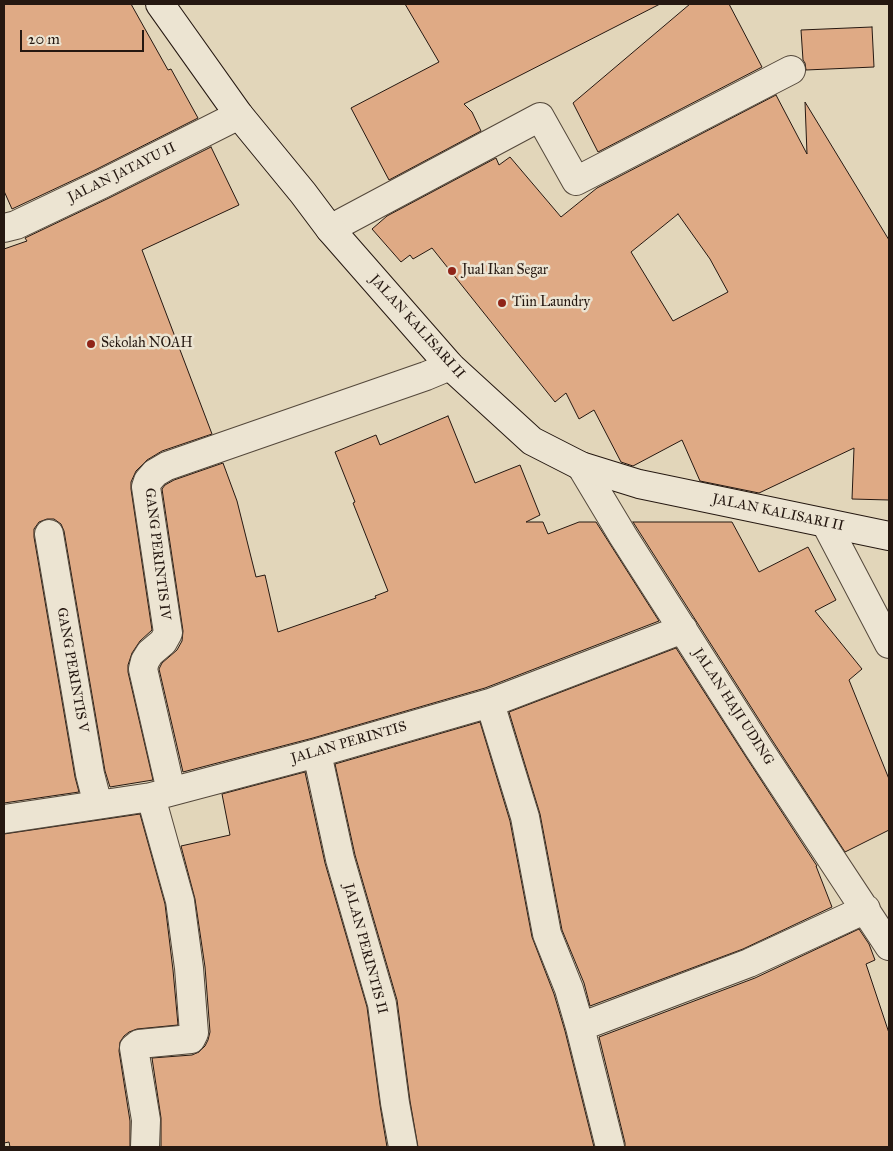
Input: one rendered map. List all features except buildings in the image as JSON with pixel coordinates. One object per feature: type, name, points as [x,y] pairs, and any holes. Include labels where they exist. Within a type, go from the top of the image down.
[{"type":"street","name":"JALAN KALISARI II","points":[[160,4],[239,115],[330,229],[450,366],[532,441],[581,466],[639,484],[889,536]]},
{"type":"street","points":[[330,229],[540,117],[576,182],[791,70]]},
{"type":"street","name":"JALAN JATAYU II","points":[[4,228],[16,225],[239,115]]},
{"type":"street","name":"GANG PERINTIS IV","points":[[161,794],[143,669],[150,653],[163,642],[168,633],[146,487],[148,481],[155,473],[167,466],[450,366]]},
{"type":"street","name":"JALAN HAJI UDING","points":[[581,466],[758,749],[889,946]]},
{"type":"street","points":[[826,524],[889,644]]},
{"type":"street","name":"GANG PERINTIS V","points":[[49,534],[90,774],[98,805]]},
{"type":"street","name":"JALAN PERINTIS","points":[[4,819],[161,794],[317,753],[490,703],[683,629]]},
{"type":"street","points":[[490,703],[525,817],[547,934],[569,989],[610,1147]]},
{"type":"street","name":"JALAN PERINTIS II","points":[[317,753],[340,859],[382,1004],[395,1103],[403,1147]]},
{"type":"street","points":[[145,1147],[146,1120],[134,1048],[139,1044],[191,1039],[194,1033],[189,968],[180,901],[161,794]]},
{"type":"street","points":[[580,1027],[749,963],[866,909]]},
{"type":"place","name":"Jual Ikan Segar","points":[[452,271]]},
{"type":"place","name":"Tiin Laundry","points":[[502,303]]},
{"type":"place","name":"Sekolah NOAH","points":[[91,344]]}]
